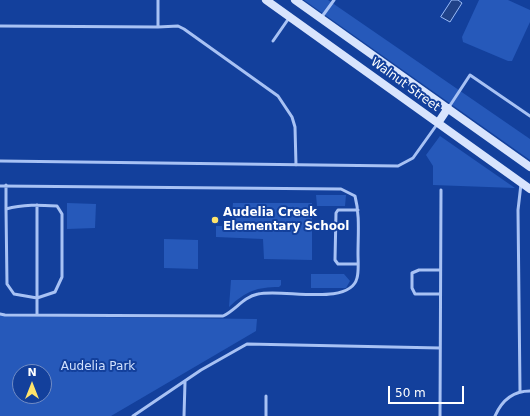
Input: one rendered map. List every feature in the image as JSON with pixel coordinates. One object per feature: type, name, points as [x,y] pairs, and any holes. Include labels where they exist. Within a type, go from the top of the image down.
[{"type":"main road","name":"Walnut Street","points":[[266,0],[530,189]]},
{"type":"main road","name":"Walnut Street","points":[[295,0],[530,168]]},
{"type":"main road","points":[[438,123],[448,108]]},
{"type":"lane","points":[[158,0],[158,27]]},
{"type":"lane","points":[[321,19],[334,0]]},
{"type":"lane","points":[[273,41],[290,16]]},
{"type":"lane","points":[[0,26],[178,26],[278,96],[292,117],[295,127],[296,165]]},
{"type":"lane","points":[[448,108],[470,75],[530,116]]},
{"type":"lane","points":[[0,161],[398,166],[413,158],[438,123]]},
{"type":"lane","points":[[520,391],[518,210],[521,182]]},
{"type":"lane","points":[[6,185],[6,209],[6,284],[14,294],[36,298],[55,292],[62,277],[62,214],[57,206],[18,205],[6,209]]},
{"type":"lane","points":[[0,186],[341,190],[355,196],[358,210],[358,279],[350,289],[335,295],[260,293],[247,296],[232,312],[223,316],[0,314]]},
{"type":"lane","points":[[440,416],[441,190]]},
{"type":"lane","points":[[36,315],[37,205]]},
{"type":"lane","points":[[358,210],[338,210],[336,213],[336,262],[358,264]]},
{"type":"lane","points":[[440,270],[419,270],[412,273],[412,288],[415,294],[440,294]]},
{"type":"lane","points":[[133,416],[201,370],[247,344],[440,348]]},
{"type":"lane","points":[[184,416],[185,382]]},
{"type":"lane","points":[[495,416],[499,408],[512,394],[520,391],[530,391]]},
{"type":"lane","points":[[266,396],[266,416]]},
{"type":"green space","points":[[304,0],[328,0],[530,139],[530,160]]},
{"type":"green space","points":[[479,0],[508,0],[530,10],[530,22],[512,61],[508,61],[463,42],[462,37]]},
{"type":"green space","points":[[440,136],[515,188],[433,185],[433,166],[426,155]]},
{"type":"green space","points":[[316,195],[346,195],[345,206],[317,206]]},
{"type":"green space","points":[[67,203],[96,204],[95,228],[67,229]]},
{"type":"green space","points":[[233,203],[312,203],[312,260],[264,259],[263,239],[216,237],[216,226],[231,226]]},
{"type":"green space","points":[[164,239],[198,240],[198,269],[164,268]]},
{"type":"green space","points":[[311,274],[344,274],[350,281],[346,288],[311,288]]},
{"type":"green space","points":[[231,280],[281,280],[281,285],[279,287],[264,288],[252,291],[241,297],[229,307]]},
{"type":"green space","name":"Audelia Park","points":[[0,314],[5,316],[257,319],[256,331],[111,416],[0,416]]},
{"type":"shaded area","points":[[452,0],[458,0],[462,3],[450,22],[441,17]]},
{"type":"place","name":"Audelia Creek Elementary School","points":[[215,220]]}]
